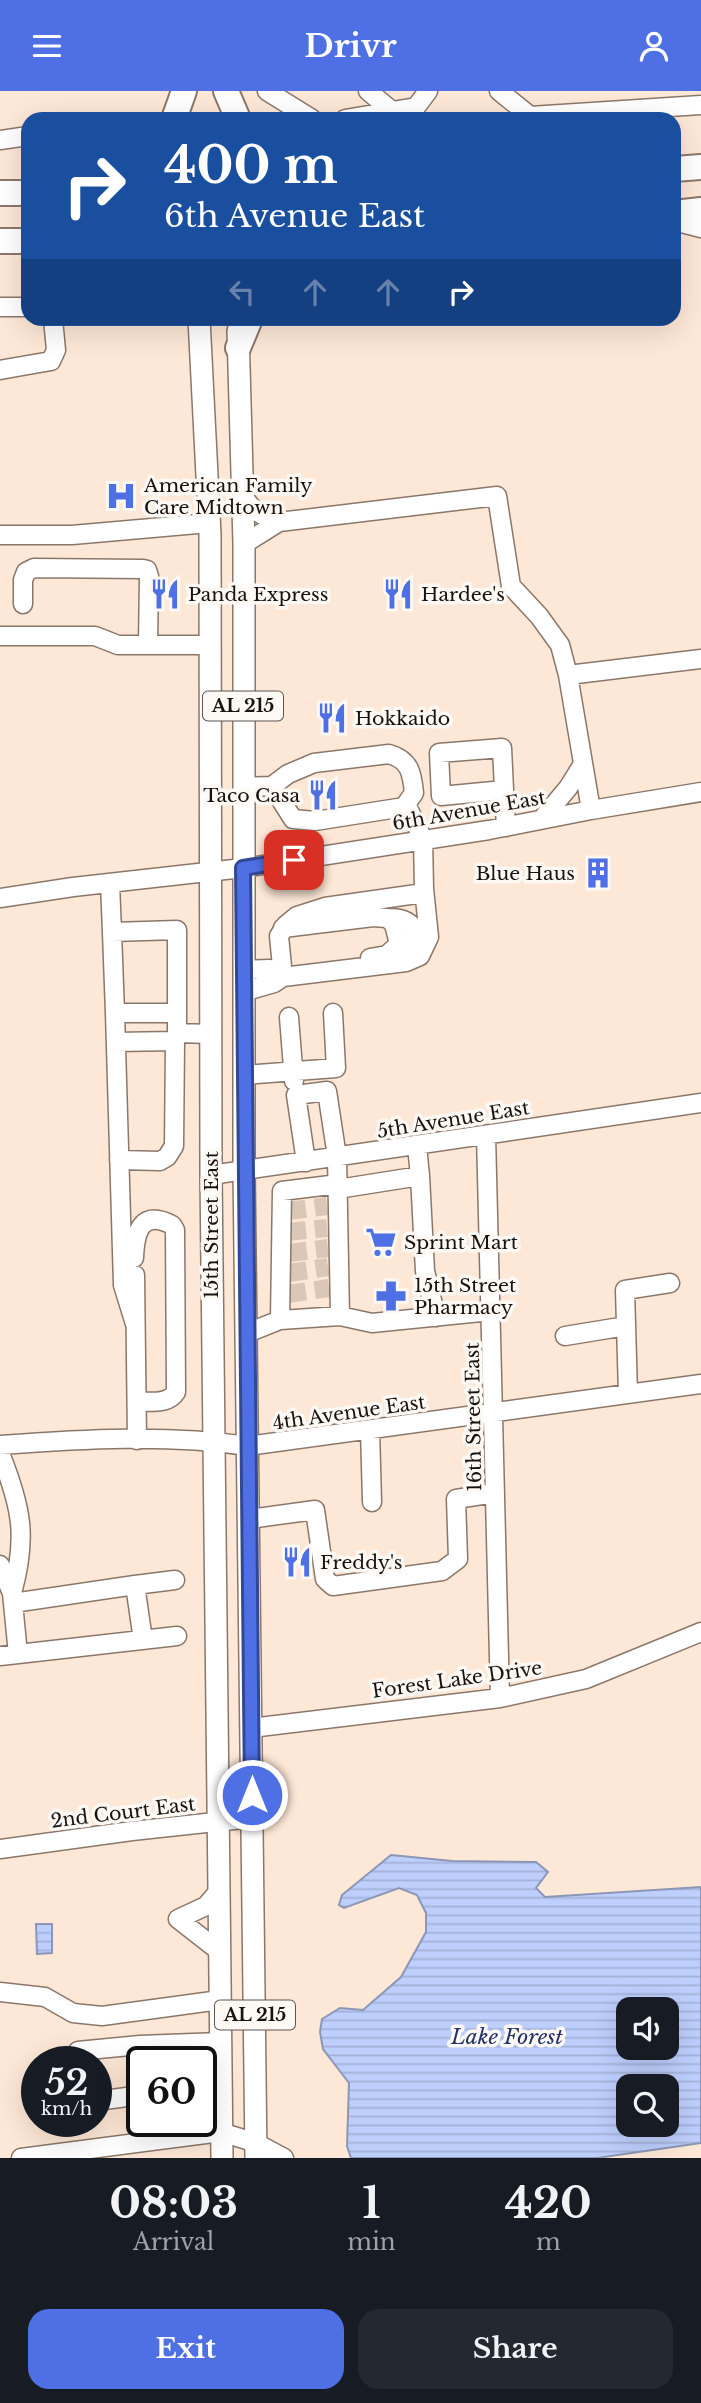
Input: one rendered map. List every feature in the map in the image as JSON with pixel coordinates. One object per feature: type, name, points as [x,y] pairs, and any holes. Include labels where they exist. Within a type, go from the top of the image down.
[{"type":"highway","points":[[177,112],[185,91]]},
{"type":"highway","points":[[226,91],[235,112]]},
{"type":"highway","points":[[681,168],[701,167]]},
{"type":"highway","points":[[681,212],[701,210]]},
{"type":"highway","points":[[0,241],[21,241]]},
{"type":"highway","points":[[238,348],[247,326]]},
{"type":"main road","points":[[185,91],[186,112]]},
{"type":"main road","points":[[221,91],[223,112]]},
{"type":"main road","name":"15th Street East","points":[[199,326],[209,523],[211,1175],[220,2000],[217,2061]]},
{"type":"main road","name":"15th Street East","points":[[237,326],[244,544],[244,1170],[256,2151]]},
{"type":"main road","points":[[217,1733],[251,1728]]},
{"type":"main road","name":"15th Street East","points":[[217,2119],[221,2132]]},
{"type":"main road","name":"AL 215","points":[[221,2132],[222,2158]]},
{"type":"street","points":[[267,91],[301,112]]},
{"type":"street","points":[[368,91],[391,111]]},
{"type":"street","points":[[385,112],[415,107],[428,91]]},
{"type":"street","points":[[499,91],[525,112]]},
{"type":"street","points":[[592,112],[701,105]]},
{"type":"street","points":[[0,140],[21,137]]},
{"type":"street","points":[[681,223],[701,228]]},
{"type":"street","points":[[0,307],[21,307]]},
{"type":"street","points":[[0,370],[51,361],[55,356],[53,326]]},
{"type":"street","points":[[242,494],[249,506],[263,517],[279,522],[497,496],[511,586],[560,645],[568,675],[592,810]]},
{"type":"street","points":[[244,544],[279,522]]},
{"type":"street","points":[[0,535],[72,535],[209,523]]},
{"type":"street","points":[[23,604],[23,580],[26,572],[34,568],[143,569],[149,576],[148,644]]},
{"type":"street","points":[[0,636],[96,636],[118,645],[209,645]]},
{"type":"street","points":[[568,675],[701,659]]},
{"type":"street","points":[[243,787],[272,786],[288,774],[314,763],[389,754],[400,757],[412,770],[414,793],[404,807],[315,821],[293,819],[272,786]]},
{"type":"street","points":[[300,769],[311,771],[382,761],[400,768],[404,776],[404,789],[378,812]]},
{"type":"street","points":[[542,819],[568,789],[583,764]]},
{"type":"street","points":[[504,790],[506,827]]},
{"type":"street","name":"6th Avenue East","points":[[0,898],[243,868],[506,827],[701,792]]},
{"type":"street","points":[[243,992],[274,983],[283,977],[407,962],[420,956],[429,937],[424,893],[423,839],[406,804]]},
{"type":"street","points":[[110,883],[123,1285],[135,1324]]},
{"type":"street","points":[[283,977],[279,936],[297,916],[325,907],[424,893]]},
{"type":"street","points":[[283,929],[373,918],[387,918],[394,924],[399,944],[387,955],[356,961],[342,971]]},
{"type":"street","points":[[113,932],[177,930],[174,1146],[167,1157],[160,1161],[118,1160]]},
{"type":"street","points":[[243,970],[270,969],[283,977]]},
{"type":"street","points":[[115,1013],[177,1013]]},
{"type":"street","points":[[244,1075],[336,1068],[333,1013]]},
{"type":"street","points":[[289,1017],[293,1071],[306,1162]]},
{"type":"street","points":[[116,1042],[211,1034]]},
{"type":"street","points":[[296,1095],[327,1091],[337,1157],[333,1247],[334,1287],[340,1316]]},
{"type":"street","name":"5th Avenue East","points":[[211,1175],[701,1103]]},
{"type":"street","name":"16th Street East","points":[[486,1135],[500,1698]]},
{"type":"street","points":[[417,1146],[425,1271],[436,1317]]},
{"type":"street","points":[[281,1320],[285,1294],[285,1211],[282,1191],[335,1196],[420,1176]]},
{"type":"street","points":[[137,1402],[166,1401],[176,1392],[175,1230],[172,1225],[156,1220],[145,1221],[139,1227],[135,1241],[137,1440]]},
{"type":"street","points":[[628,1394],[625,1290],[670,1283]]},
{"type":"street","points":[[247,1333],[281,1320],[340,1316],[372,1323],[491,1311]]},
{"type":"street","points":[[565,1336],[626,1326]]},
{"type":"street","name":"4th Avenue East","points":[[0,1445],[78,1439],[213,1441],[248,1446],[701,1384]]},
{"type":"street","points":[[370,1430],[372,1502]]},
{"type":"street","points":[[0,1453],[16,1494],[22,1540],[13,1598],[9,1655],[177,1636]]},
{"type":"street","points":[[249,1519],[315,1510],[325,1579],[333,1586],[442,1571],[458,1559],[456,1499],[495,1493]]},
{"type":"street","points":[[0,1565],[13,1598]]},
{"type":"street","points":[[13,1598],[175,1580]]},
{"type":"street","points":[[135,1585],[143,1640]]},
{"type":"street","name":"Forest Lake Drive","points":[[251,1728],[500,1698],[586,1679],[701,1632]]},
{"type":"street","name":"2nd Court East","points":[[0,1849],[252,1818]]},
{"type":"street","points":[[219,1891],[206,1906],[178,1919],[219,1951]]},
{"type":"street","points":[[0,1992],[45,1997],[73,2013],[102,2016],[220,2000]]},
{"type":"street","points":[[112,2048],[220,2042]]},
{"type":"street","points":[[112,2058],[137,2055],[140,2045]]},
{"type":"street","points":[[32,2157],[221,2132],[256,2151],[284,2158]]},
{"type":"water","name":"Lake Forest","points":[[391,1855],[452,1861],[536,1862],[548,1872],[536,1888],[545,1897],[701,1887],[701,2143],[597,2158],[351,2158],[347,2146],[349,2083],[323,2049],[320,2032],[322,2019],[340,2008],[363,2010],[401,1977],[426,1932],[426,1913],[417,1895],[399,1888],[344,1908],[339,1905],[342,1895]]},
{"type":"water","points":[[36,1924],[52,1924],[52,1953],[37,1954]]},
{"type":"tunnel","points":[[288,1211],[327,1206]]},
{"type":"tunnel","points":[[288,1232],[327,1228]]},
{"type":"tunnel","points":[[289,1253],[328,1248]]},
{"type":"tunnel","points":[[289,1273],[328,1267]]},
{"type":"tunnel","points":[[288,1294],[329,1288]]},
{"type":"place","name":"American Family Care Midtown","points":[[121,496]]},
{"type":"place","name":"Panda Express","points":[[165,594]]},
{"type":"place","name":"Hardee's","points":[[398,594]]},
{"type":"place","name":"Hokkaido","points":[[332,718]]},
{"type":"place","name":"Taco Casa","points":[[323,795]]},
{"type":"place","name":"Blue Haus","points":[[598,873]]},
{"type":"place","name":"Sprint Mart","points":[[381,1242]]},
{"type":"place","name":"15th Street Pharmacy","points":[[391,1296]]},
{"type":"place","name":"Freddy's","points":[[297,1562]]},
{"type":"route","points":[[252,1795],[243,868],[294,860]]}]
